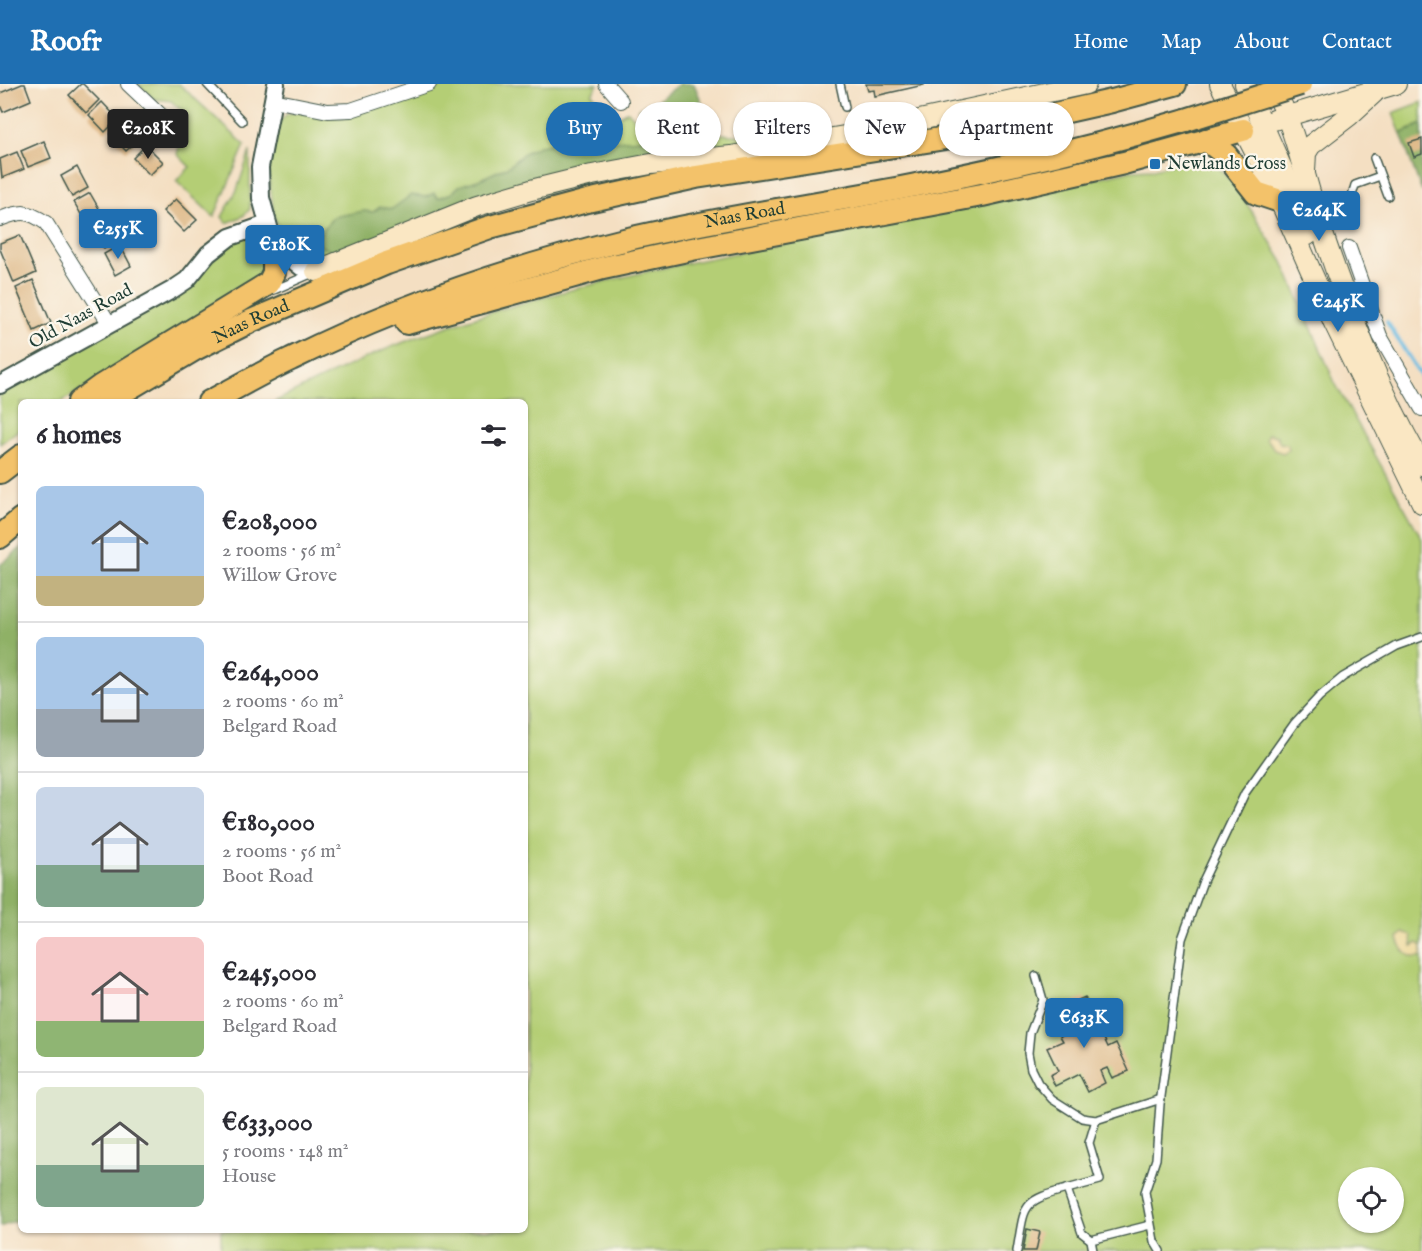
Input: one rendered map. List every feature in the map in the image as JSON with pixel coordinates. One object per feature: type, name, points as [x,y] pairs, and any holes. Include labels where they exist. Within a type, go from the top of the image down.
[{"type":"highway","name":"Naas Road","points":[[111,399],[195,349],[260,317],[387,263],[490,227],[587,201],[696,177],[952,137],[1112,101],[1173,84]]},
{"type":"highway","name":"Naas Road","points":[[215,399],[291,358],[381,318],[464,287],[624,240],[978,173],[1116,140],[1300,84]]},
{"type":"highway","points":[[291,358],[330,351],[420,319],[603,268],[692,249],[982,195],[1124,163],[1252,127]]},
{"type":"highway","points":[[1206,140],[1226,155],[1256,193],[1280,201]]},
{"type":"highway","points":[[260,317],[320,282],[472,219],[575,189],[731,156]]},
{"type":"highway","points":[[83,399],[100,386],[269,283],[274,273],[270,234]]},
{"type":"highway","points":[[0,472],[18,458]]},
{"type":"highway","points":[[0,537],[18,522]]},
{"type":"main road","points":[[316,272],[477,206],[592,175],[651,164],[731,156],[850,135],[1086,84]]},
{"type":"main road","points":[[1220,84],[1252,127],[1292,190],[1309,239],[1324,299]]},
{"type":"main road","points":[[1245,84],[1252,127],[1280,201],[1334,323],[1422,503]]},
{"type":"main road","points":[[1272,84],[1287,116],[1305,179],[1347,305],[1374,373],[1422,465]]},
{"type":"main road","points":[[1252,127],[1395,84]]},
{"type":"main road","points":[[1305,179],[1306,153],[1311,145],[1350,115],[1376,91]]},
{"type":"street","points":[[128,84],[167,121]]},
{"type":"street","points":[[316,272],[301,267],[270,234],[261,198],[260,167],[274,92],[328,111],[351,110],[429,84]]},
{"type":"street","points":[[606,84],[621,101]]},
{"type":"street","points":[[0,219],[23,211],[33,214],[46,223],[110,323]]},
{"type":"street","name":"Old Naas Road","points":[[0,385],[187,280],[208,254],[230,237],[270,234]]},
{"type":"street","points":[[1349,248],[1380,336],[1422,409]]},
{"type":"lane","points":[[207,84],[242,121]]},
{"type":"lane","points":[[840,84],[844,102]]},
{"type":"lane","points":[[1374,158],[1388,196]]},
{"type":"lane","points":[[1336,214],[1351,199],[1355,185],[1380,176]]},
{"type":"lane","name":"Naas Road","points":[[188,333],[286,284],[316,272]]},
{"type":"lane","points":[[1160,1251],[1154,1241],[1145,1192],[1156,1159],[1161,1099],[1182,939],[1203,881],[1245,793],[1294,724],[1319,697],[1343,677],[1373,658],[1422,637]]},
{"type":"lane","points":[[1036,976],[1043,1000],[1030,1033],[1028,1053],[1031,1069],[1038,1083],[1052,1099],[1082,1118],[1096,1120],[1161,1099]]},
{"type":"lane","points":[[1017,1251],[1024,1212],[1030,1203],[1040,1197],[1100,1180],[1089,1143],[1096,1120]]},
{"type":"lane","points":[[1067,1189],[1082,1233],[1091,1240],[1093,1251]]},
{"type":"lane","points":[[1091,1240],[1150,1225]]},
{"type":"green space","points":[[138,84],[179,84],[245,145],[214,217],[176,181],[190,167],[177,154],[184,129],[182,111],[171,101],[154,99]]},
{"type":"green space","points":[[449,84],[598,84],[592,94],[600,102],[546,102],[546,156],[623,156],[623,114],[628,111],[635,119],[635,156],[685,156],[597,172],[322,265],[300,258],[275,220],[268,173],[279,122],[287,114],[301,111],[341,117]]},
{"type":"green space","points":[[679,84],[694,84],[702,102],[655,102]]},
{"type":"green space","points":[[1422,102],[1422,124],[1401,134],[1393,113]]},
{"type":"green space","points":[[1422,124],[1422,192],[1401,134]]},
{"type":"green space","points":[[721,134],[733,135],[733,146],[721,148]]},
{"type":"green space","points":[[635,139],[635,156],[686,156],[363,242],[335,252],[322,247],[315,240],[333,217],[364,211],[373,212],[380,207],[392,209],[411,195],[426,197],[434,193],[438,198],[452,193],[459,186],[509,166],[524,153],[539,146],[546,145],[546,156],[623,156],[623,140]]},
{"type":"green space","points":[[250,151],[250,209],[243,216],[227,223],[222,217],[237,190]]},
{"type":"green space","points":[[1200,157],[1216,165],[1236,186],[1283,262],[1335,383],[1422,539],[1422,1251],[221,1251],[221,1233],[528,1233],[528,399],[280,399],[404,342],[531,300],[696,261],[1032,193],[1132,170],[1154,169]]},
{"type":"green space","points":[[261,227],[262,268],[254,288],[66,399],[18,399],[18,430],[0,444],[0,394],[147,309],[212,260],[236,238]]},
{"type":"green space","points":[[18,550],[18,1220],[0,1227],[0,565]]},
{"type":"sand","points":[[1268,434],[1277,436],[1280,443],[1287,444],[1289,449],[1283,453],[1274,450],[1266,439]]},
{"type":"sand","points":[[1403,932],[1411,936],[1412,946],[1418,943],[1422,946],[1422,955],[1415,957],[1405,952],[1398,938]]},
{"type":"building","points":[[25,84],[31,100],[3,112],[0,105],[0,93]]},
{"type":"building","points":[[81,84],[99,100],[86,113],[69,95]]},
{"type":"building","points":[[866,84],[924,85],[875,96],[874,90],[868,91]]},
{"type":"building","points":[[102,102],[118,119],[105,132],[89,115]]},
{"type":"building","points":[[123,122],[139,139],[126,151],[110,134]]},
{"type":"building","points":[[1422,139],[1422,154],[1414,157],[1409,143]]},
{"type":"building","points":[[44,141],[51,158],[28,167],[21,151]]},
{"type":"building","points":[[146,145],[163,162],[150,175],[133,158]]},
{"type":"building","points":[[17,152],[24,169],[2,178],[0,159]]},
{"type":"building","points":[[77,167],[88,188],[72,197],[61,176]]},
{"type":"building","points":[[90,193],[102,214],[86,223],[74,202]]},
{"type":"building","points":[[176,199],[197,220],[184,232],[163,211]]},
{"type":"building","points":[[108,219],[120,240],[104,249],[92,228]]},
{"type":"building","points":[[20,235],[36,273],[14,283],[0,249],[0,243]]},
{"type":"building","points":[[120,245],[131,266],[115,275],[104,254]]},
{"type":"building","points":[[33,280],[51,323],[34,331],[16,288]]},
{"type":"building","points":[[1085,997],[1108,1047],[1116,1043],[1129,1071],[1112,1078],[1107,1068],[1100,1071],[1105,1083],[1088,1092],[1079,1074],[1055,1086],[1050,1075],[1058,1071],[1047,1048],[1063,1041],[1060,1036],[1066,1033],[1056,1010]]},
{"type":"building","points":[[1027,1229],[1040,1232],[1036,1251],[1023,1251]]},
{"type":"waterway","points":[[1387,322],[1422,378]]},
{"type":"place","name":"Newlands Cross","points":[[1155,164]]}]
